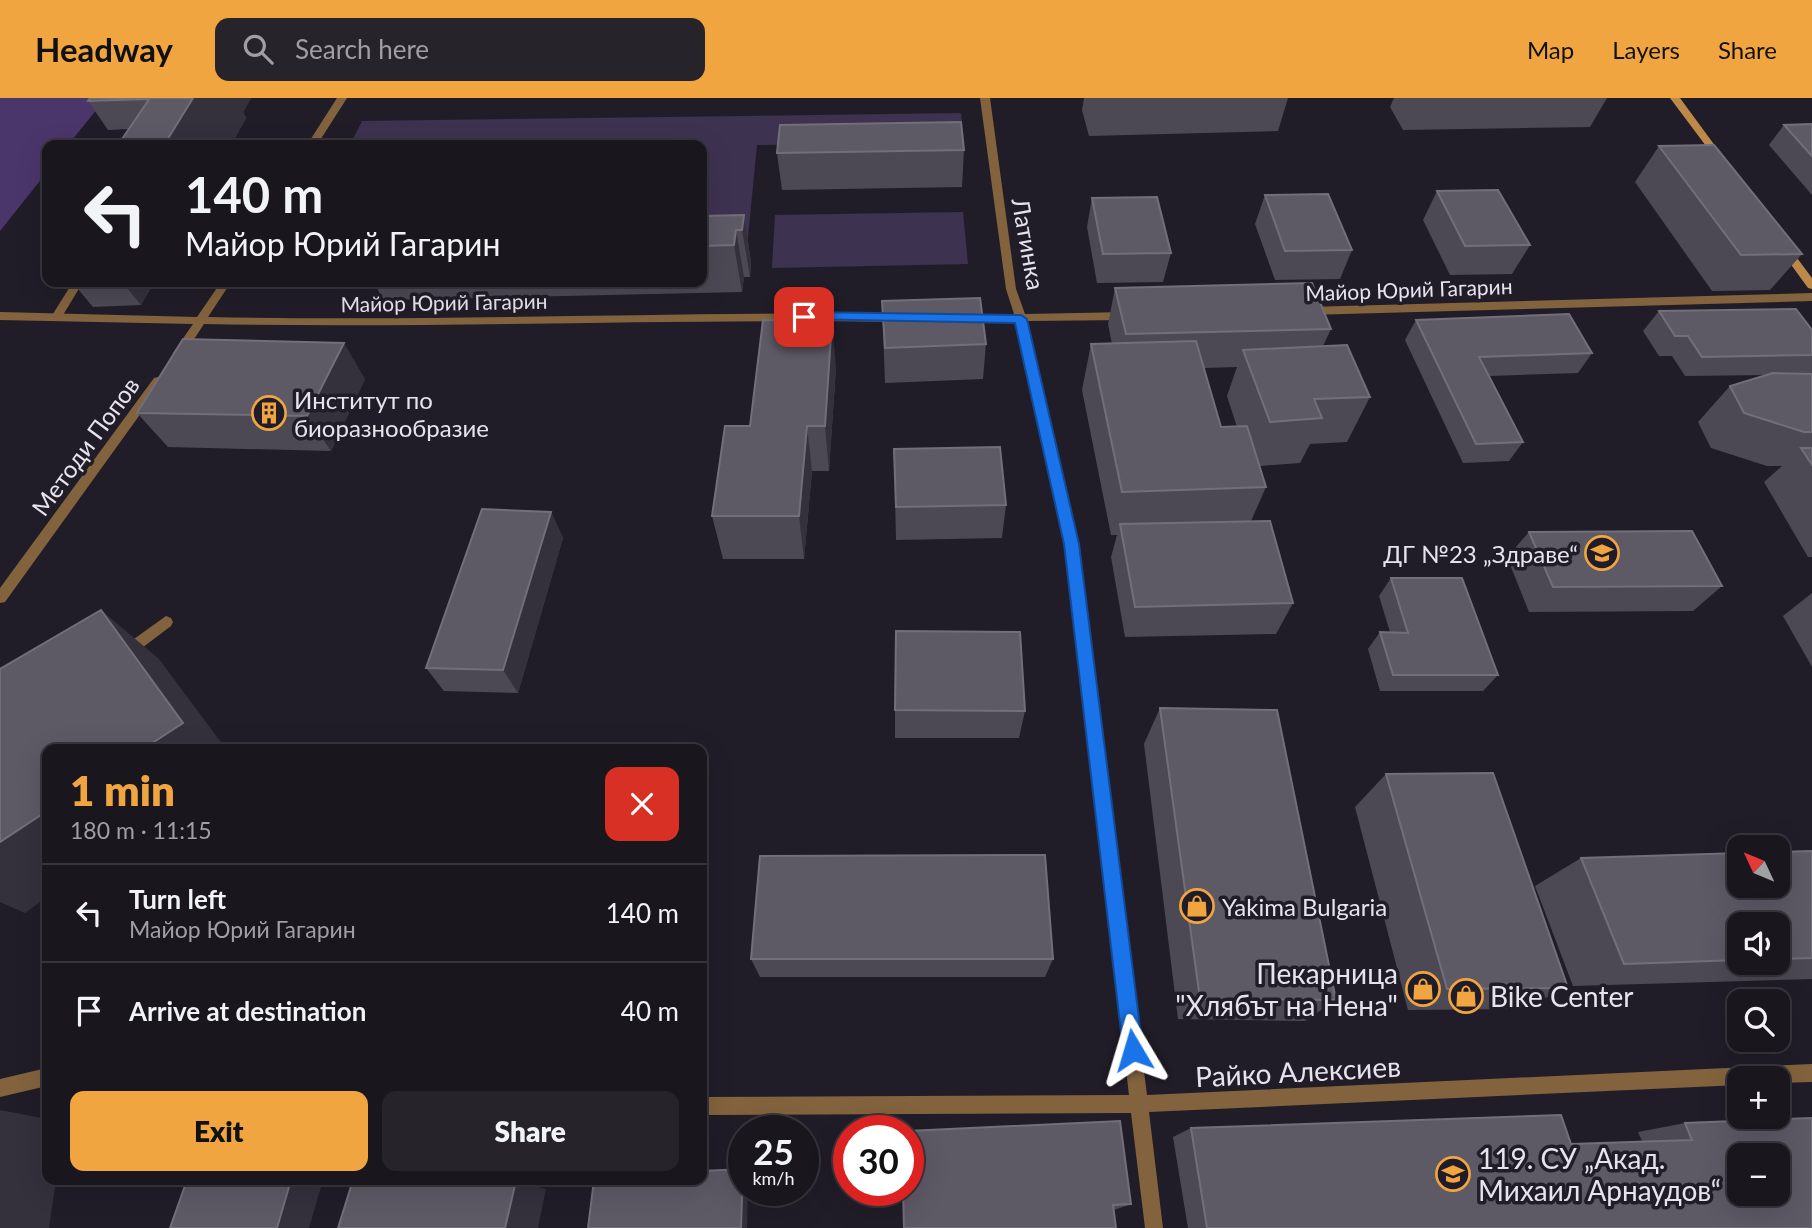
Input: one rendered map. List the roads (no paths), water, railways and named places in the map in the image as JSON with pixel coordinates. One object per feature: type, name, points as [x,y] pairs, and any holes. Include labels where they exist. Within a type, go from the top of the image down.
[{"type":"street","points":[[315,140],[342,98]]},
{"type":"street","name":"Латинка","points":[[985,98],[1011,289],[1021,319],[1071,544],[1154,1228]]},
{"type":"street","points":[[1675,98],[1727,169]]},
{"type":"street","points":[[1781,243],[1812,286]]},
{"type":"street","points":[[56,317],[75,287]]},
{"type":"street","name":"Методи Попов","points":[[0,598],[202,320],[223,287]]},
{"type":"street","name":"Майор Юрий Гагарин","points":[[1300,311],[1812,296]]},
{"type":"street","name":"Майор Юрий Гагарин","points":[[0,316],[321,323],[777,316],[912,318]]},
{"type":"street","points":[[953,318],[1146,316]]},
{"type":"street","points":[[115,660],[166,622]]},
{"type":"street","name":"Райко Алексиев","points":[[707,1106],[1139,1104],[1812,1073]]},
{"type":"street","points":[[0,1088],[42,1078]]},
{"type":"place","name":"Институт по биоразнообразие","points":[[269,413]]},
{"type":"place","name":"ДГ №23 „Здраве“","points":[[1602,553]]},
{"type":"place","name":"Yakima Bulgaria","points":[[1197,906]]},
{"type":"place","name":"Пекарница \"Хлябът на Нена\"","points":[[1423,989]]},
{"type":"place","name":"Bike Center","points":[[1466,996]]},
{"type":"place","name":"119. СУ „Акад. Михаил Арнаудов“","points":[[1453,1174]]}]
